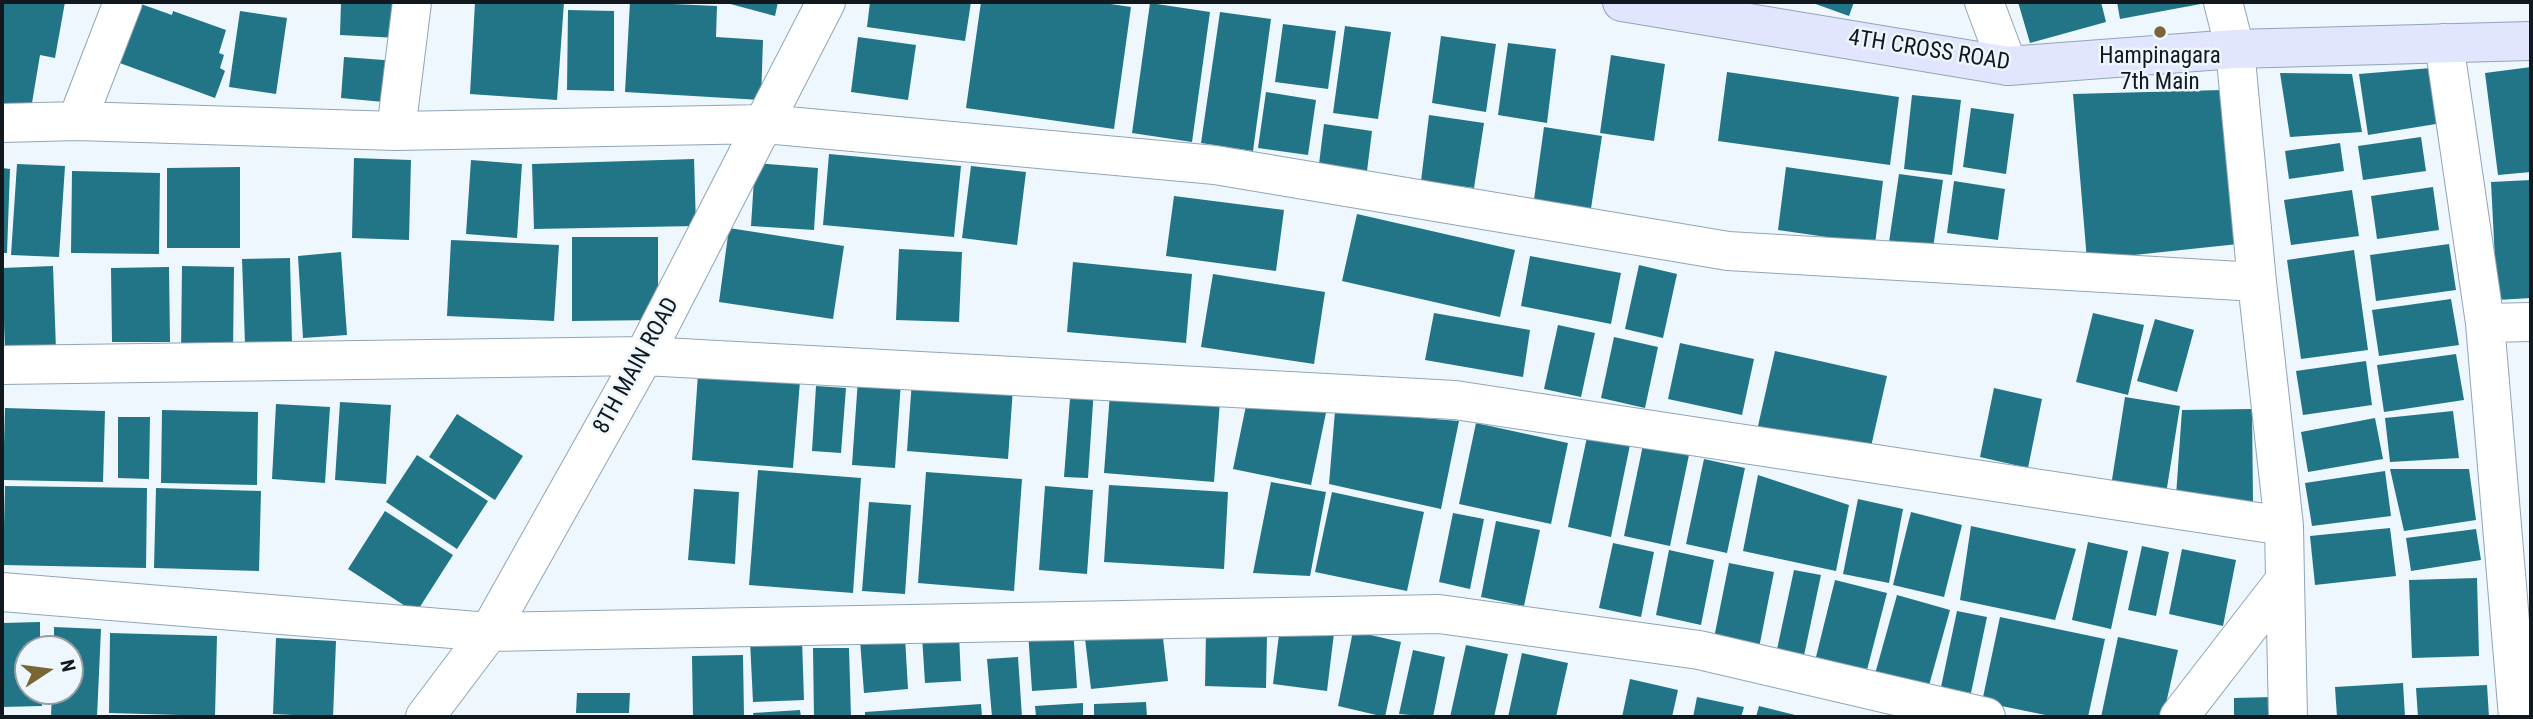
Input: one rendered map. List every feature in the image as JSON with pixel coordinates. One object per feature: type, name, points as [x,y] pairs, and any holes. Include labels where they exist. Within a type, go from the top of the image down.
[{"type":"main road","name":"4TH CROSS ROAD","points":[[1622,2],[2008,66],[2235,49],[2531,41]]},
{"type":"street","points":[[77,121],[123,2]]},
{"type":"street","points":[[396,131],[412,2]]},
{"type":"street","name":"8TH MAIN ROAD","points":[[425,717],[489,632],[644,356],[826,2]]},
{"type":"street","points":[[1983,2],[2008,66]]},
{"type":"street","points":[[2223,2],[2235,49],[2284,526],[2288,717]]},
{"type":"street","points":[[2444,43],[2485,323],[2523,672],[2518,717]]},
{"type":"street","points":[[2,123],[77,121],[396,131],[765,124],[1215,165],[1728,251],[2257,282]]},
{"type":"street","points":[[2485,323],[2531,322]]},
{"type":"street","points":[[2,365],[644,356],[1455,400],[2284,526]]},
{"type":"street","points":[[2179,717],[2285,580]]},
{"type":"street","points":[[2,593],[489,632],[1439,614],[1699,650],[1986,717]]},
{"type":"building","points":[[2,2],[65,2],[55,58],[40,55],[32,103],[2,103]]},
{"type":"building","points":[[341,2],[399,2],[398,38],[340,35]]},
{"type":"building","points":[[475,2],[564,2],[557,100],[470,94]]},
{"type":"building","points":[[630,2],[717,6],[716,37],[763,40],[761,100],[625,92]]},
{"type":"building","points":[[723,2],[778,2],[775,16]]},
{"type":"building","points":[[870,2],[971,2],[965,41],[867,27]]},
{"type":"building","points":[[981,2],[1097,2],[1131,7],[1114,129],[966,108]]},
{"type":"building","points":[[1810,2],[1854,2],[1849,16]]},
{"type":"building","points":[[2018,2],[2101,2],[2106,22],[2030,43]]},
{"type":"building","points":[[2117,2],[2205,2],[2206,3],[2120,19]]},
{"type":"building","points":[[138,3],[172,15],[173,11],[226,30],[219,53],[224,55],[220,68],[225,71],[215,98],[117,62]]},
{"type":"building","points":[[1150,3],[1210,12],[1192,142],[1132,133]]},
{"type":"building","points":[[568,10],[614,11],[614,91],[567,90]]},
{"type":"building","points":[[240,11],[287,18],[276,94],[229,87]]},
{"type":"building","points":[[1220,12],[1271,19],[1253,151],[1201,143]]},
{"type":"building","points":[[1283,24],[1336,31],[1328,89],[1275,82]]},
{"type":"building","points":[[1345,26],[1391,32],[1378,119],[1333,113]]},
{"type":"building","points":[[1441,36],[1496,44],[1486,112],[1432,103]]},
{"type":"building","points":[[858,37],[916,45],[908,100],[851,92]]},
{"type":"building","points":[[1508,43],[1556,49],[1547,123],[1498,115]]},
{"type":"building","points":[[1611,55],[1665,64],[1654,141],[1600,133]]},
{"type":"building","points":[[344,57],[397,61],[394,103],[341,98]]},
{"type":"building","points":[[2531,67],[2531,172],[2498,175],[2485,73]]},
{"type":"building","points":[[2431,68],[2442,123],[2368,135],[2359,74]]},
{"type":"building","points":[[1727,72],[1899,97],[1890,165],[1718,141]]},
{"type":"building","points":[[2280,73],[2352,74],[2362,132],[2290,137]]},
{"type":"building","points":[[2222,90],[2238,244],[2087,260],[2073,94]]},
{"type":"building","points":[[1266,92],[1316,100],[1308,155],[1258,148]]},
{"type":"building","points":[[1912,95],[1961,100],[1952,175],[1904,169]]},
{"type":"building","points":[[1971,108],[2014,114],[2006,174],[1963,167]]},
{"type":"building","points":[[1429,115],[1484,123],[1474,188],[1421,181]]},
{"type":"building","points":[[1324,124],[1372,131],[1367,171],[1319,164]]},
{"type":"building","points":[[1544,127],[1602,136],[1590,215],[1533,207]]},
{"type":"building","points":[[2421,137],[2426,171],[2363,180],[2358,146]]},
{"type":"building","points":[[2340,143],[2344,171],[2289,179],[2285,151]]},
{"type":"building","points":[[829,154],[961,166],[954,237],[823,225]]},
{"type":"building","points":[[354,158],[411,160],[409,240],[352,238]]},
{"type":"building","points":[[694,159],[696,226],[534,229],[532,164]]},
{"type":"building","points":[[471,160],[522,164],[517,238],[466,234]]},
{"type":"building","points":[[755,163],[818,168],[814,230],[751,226]]},
{"type":"building","points":[[17,164],[65,166],[59,257],[11,255]]},
{"type":"building","points":[[971,166],[1026,172],[1017,245],[962,238]]},
{"type":"building","points":[[240,167],[240,248],[167,248],[167,168]]},
{"type":"building","points":[[1786,167],[1883,181],[1875,244],[1778,230]]},
{"type":"building","points":[[2,168],[10,169],[7,253],[2,253]]},
{"type":"building","points":[[72,171],[160,173],[159,254],[71,253]]},
{"type":"building","points":[[1899,174],[1943,180],[1933,248],[1889,242]]},
{"type":"building","points":[[2531,180],[2531,298],[2497,300],[2491,182]]},
{"type":"building","points":[[1954,181],[2005,189],[1998,240],[1947,233]]},
{"type":"building","points":[[2433,187],[2439,230],[2377,239],[2371,196]]},
{"type":"building","points":[[2352,190],[2359,236],[2291,245],[2284,200]]},
{"type":"building","points":[[1174,196],[1284,210],[1276,271],[1166,256]]},
{"type":"building","points":[[1357,214],[1515,250],[1500,317],[1342,281]]},
{"type":"building","points":[[729,228],[844,246],[833,319],[719,302]]},
{"type":"building","points":[[572,237],[658,237],[658,320],[572,321]]},
{"type":"building","points":[[451,240],[559,245],[554,321],[447,316]]},
{"type":"building","points":[[2449,244],[2456,290],[2376,301],[2370,255]]},
{"type":"building","points":[[899,249],[962,252],[959,322],[896,320]]},
{"type":"building","points":[[2354,250],[2368,350],[2301,359],[2287,260]]},
{"type":"building","points":[[341,252],[347,335],[303,338],[298,256]]},
{"type":"building","points":[[1530,256],[1621,273],[1611,324],[1521,306]]},
{"type":"building","points":[[290,258],[292,343],[245,344],[242,259]]},
{"type":"building","points":[[1073,262],[1192,274],[1186,343],[1067,332]]},
{"type":"building","points":[[1639,265],[1677,274],[1663,338],[1625,329]]},
{"type":"building","points":[[53,266],[56,350],[5,351],[2,268]]},
{"type":"building","points":[[182,266],[234,267],[233,354],[181,353]]},
{"type":"building","points":[[169,267],[170,342],[112,342],[111,268]]},
{"type":"building","points":[[1213,274],[1325,292],[1314,364],[1201,347]]},
{"type":"building","points":[[2451,299],[2459,345],[2379,356],[2372,310]]},
{"type":"building","points":[[1434,313],[1530,330],[1523,377],[1425,360]]},
{"type":"building","points":[[2093,313],[2144,325],[2128,395],[2076,382]]},
{"type":"building","points":[[2155,319],[2194,330],[2177,392],[2137,381]]},
{"type":"building","points":[[1558,325],[1595,333],[1581,397],[1544,389]]},
{"type":"building","points":[[1614,337],[1658,347],[1645,408],[1601,398]]},
{"type":"building","points":[[1680,343],[1754,359],[1742,415],[1668,399]]},
{"type":"building","points":[[1775,351],[1887,376],[1870,451],[1758,426]]},
{"type":"building","points":[[2456,354],[2464,400],[2384,412],[2377,365]]},
{"type":"building","points":[[2366,361],[2372,405],[2303,415],[2296,371]]},
{"type":"building","points":[[698,374],[800,381],[793,468],[692,460]]},
{"type":"building","points":[[858,379],[901,382],[895,468],[852,465]]},
{"type":"building","points":[[912,380],[1013,388],[1008,459],[907,451]]},
{"type":"building","points":[[816,386],[846,388],[841,453],[812,451]]},
{"type":"building","points":[[1071,386],[1094,388],[1088,478],[1064,477]]},
{"type":"building","points":[[1994,388],[2042,399],[2028,468],[1980,457]]},
{"type":"building","points":[[1249,391],[1327,408],[1311,485],[1233,469]]},
{"type":"building","points":[[1110,393],[1220,401],[1214,482],[1104,473]]},
{"type":"building","points":[[2125,397],[2180,406],[2166,494],[2111,486]]},
{"type":"building","points":[[340,402],[391,405],[386,484],[335,480]]},
{"type":"building","points":[[276,404],[330,407],[325,483],[272,479]]},
{"type":"building","points":[[5,408],[105,411],[103,482],[3,480]]},
{"type":"building","points":[[2252,409],[2253,502],[2176,496],[2182,410]]},
{"type":"building","points":[[162,410],[258,412],[257,485],[161,483]]},
{"type":"building","points":[[1335,411],[1459,421],[1441,509],[1329,484]]},
{"type":"building","points":[[2453,411],[2459,458],[2390,462],[2385,418]]},
{"type":"building","points":[[457,414],[523,456],[495,500],[429,457]]},
{"type":"building","points":[[118,417],[150,417],[149,479],[118,478]]},
{"type":"building","points":[[2375,418],[2383,459],[2308,472],[2301,432]]},
{"type":"building","points":[[1476,423],[1568,443],[1551,524],[1459,504]]},
{"type":"building","points":[[1587,437],[1630,445],[1611,537],[1568,527]]},
{"type":"building","points":[[1643,445],[1689,455],[1670,546],[1624,536]]},
{"type":"building","points":[[417,455],[488,501],[457,549],[386,502]]},
{"type":"building","points":[[1704,459],[1745,468],[1727,553],[1686,544]]},
{"type":"building","points":[[2390,469],[2469,469],[2476,520],[2404,531]]},
{"type":"building","points":[[758,470],[861,478],[853,593],[749,585]]},
{"type":"building","points":[[2385,471],[2391,516],[2312,526],[2305,483]]},
{"type":"building","points":[[926,472],[1022,479],[1014,591],[918,583]]},
{"type":"building","points":[[1758,475],[1849,505],[1836,571],[1743,551]]},
{"type":"building","points":[[1271,482],[1326,492],[1310,576],[1253,573]]},
{"type":"building","points":[[1109,485],[1228,492],[1224,569],[1104,562]]},
{"type":"building","points":[[5,486],[147,488],[146,568],[3,565]]},
{"type":"building","points":[[1045,486],[1093,490],[1087,574],[1039,570]]},
{"type":"building","points":[[156,488],[261,491],[259,571],[154,568]]},
{"type":"building","points":[[694,489],[739,492],[735,564],[688,560]]},
{"type":"building","points":[[1332,492],[1424,512],[1407,591],[1315,572]]},
{"type":"building","points":[[1858,499],[1903,509],[1889,583],[1843,574]]},
{"type":"building","points":[[869,502],[911,505],[905,594],[862,591]]},
{"type":"building","points":[[385,511],[453,555],[416,613],[348,569]]},
{"type":"building","points":[[1911,512],[1962,525],[1944,597],[1893,585]]},
{"type":"building","points":[[1453,513],[1484,519],[1470,589],[1439,582]]},
{"type":"building","points":[[1496,521],[1540,530],[1524,606],[1481,597]]},
{"type":"building","points":[[1971,526],[2076,549],[2055,620],[1960,600]]},
{"type":"building","points":[[2390,528],[2396,576],[2315,585],[2310,536]]},
{"type":"building","points":[[2476,529],[2481,560],[2411,571],[2406,538]]},
{"type":"building","points":[[2088,542],[2128,551],[2111,629],[2072,620]]},
{"type":"building","points":[[1613,543],[1654,552],[1641,617],[1599,608]]},
{"type":"building","points":[[2142,546],[2169,552],[2156,616],[2128,610]]},
{"type":"building","points":[[2182,549],[2236,560],[2223,626],[2169,614]]},
{"type":"building","points":[[1669,550],[1714,560],[1701,625],[1656,615]]},
{"type":"building","points":[[1729,563],[1774,572],[1759,648],[1714,638]]},
{"type":"building","points":[[1794,570],[1821,575],[1803,660],[1776,654]]},
{"type":"building","points":[[2477,578],[2479,656],[2412,658],[2409,580]]},
{"type":"building","points":[[1835,580],[1887,593],[1867,670],[1816,657]]},
{"type":"building","points":[[1897,595],[1950,610],[1928,689],[1875,674]]},
{"type":"building","points":[[1957,611],[1987,617],[1971,693],[1941,687]]},
{"type":"building","points":[[2000,617],[2105,639],[2088,717],[2055,717],[1982,702]]},
{"type":"building","points":[[1161,621],[1168,681],[1091,689],[1084,630]]},
{"type":"building","points":[[40,622],[40,635],[14,635],[14,705],[42,706],[2,707],[2,623]]},
{"type":"building","points":[[1280,626],[1334,633],[1327,691],[1273,684]]},
{"type":"building","points":[[54,627],[101,629],[97,717],[51,717],[51,705],[84,705],[84,635],[54,635]]},
{"type":"building","points":[[1073,628],[1077,688],[1032,691],[1028,631]]},
{"type":"building","points":[[1353,631],[1401,642],[1385,717],[1338,706]]},
{"type":"building","points":[[110,633],[217,636],[215,716],[109,713]]},
{"type":"building","points":[[959,633],[961,681],[925,683],[922,636]]},
{"type":"building","points":[[1206,633],[1267,634],[1266,688],[1205,686]]},
{"type":"building","points":[[905,637],[908,689],[864,693],[860,640]]},
{"type":"building","points":[[2118,637],[2178,650],[2163,717],[2101,717]]},
{"type":"building","points":[[276,638],[336,641],[333,717],[273,714]]},
{"type":"building","points":[[802,639],[804,700],[753,702],[750,641]]},
{"type":"building","points":[[1466,645],[1508,654],[1494,717],[1450,717]]},
{"type":"building","points":[[813,648],[849,648],[851,717],[814,717]]},
{"type":"building","points":[[1413,650],[1445,657],[1433,717],[1399,714]]},
{"type":"building","points":[[1522,653],[1568,663],[1556,717],[1508,717]]},
{"type":"building","points":[[743,655],[744,717],[693,717],[692,656]]},
{"type":"building","points":[[1018,657],[1022,717],[992,717],[987,659]]},
{"type":"building","points":[[1630,679],[1678,690],[1672,717],[1622,717]]},
{"type":"building","points":[[2403,683],[2405,717],[2337,717],[2335,687]]},
{"type":"building","points":[[2487,685],[2489,717],[2418,717],[2416,688]]},
{"type":"building","points":[[577,693],[630,693],[629,713],[576,713]]},
{"type":"building","points":[[1697,697],[1744,707],[1741,717],[1693,717]]},
{"type":"building","points":[[2273,697],[2273,717],[2234,717],[2234,698]]},
{"type":"building","points":[[1146,702],[1147,717],[1094,717],[1094,704]]},
{"type":"building","points":[[1083,703],[1083,717],[1036,717],[1035,706]]},
{"type":"building","points":[[981,704],[982,717],[865,717],[865,712]]},
{"type":"building","points":[[1759,706],[1799,716],[1799,717],[1756,717]]},
{"type":"building","points":[[800,710],[801,717],[754,717],[753,713]]},
{"type":"place","name":"Hampinagara 7th Main","points":[[2160,32]]}]
